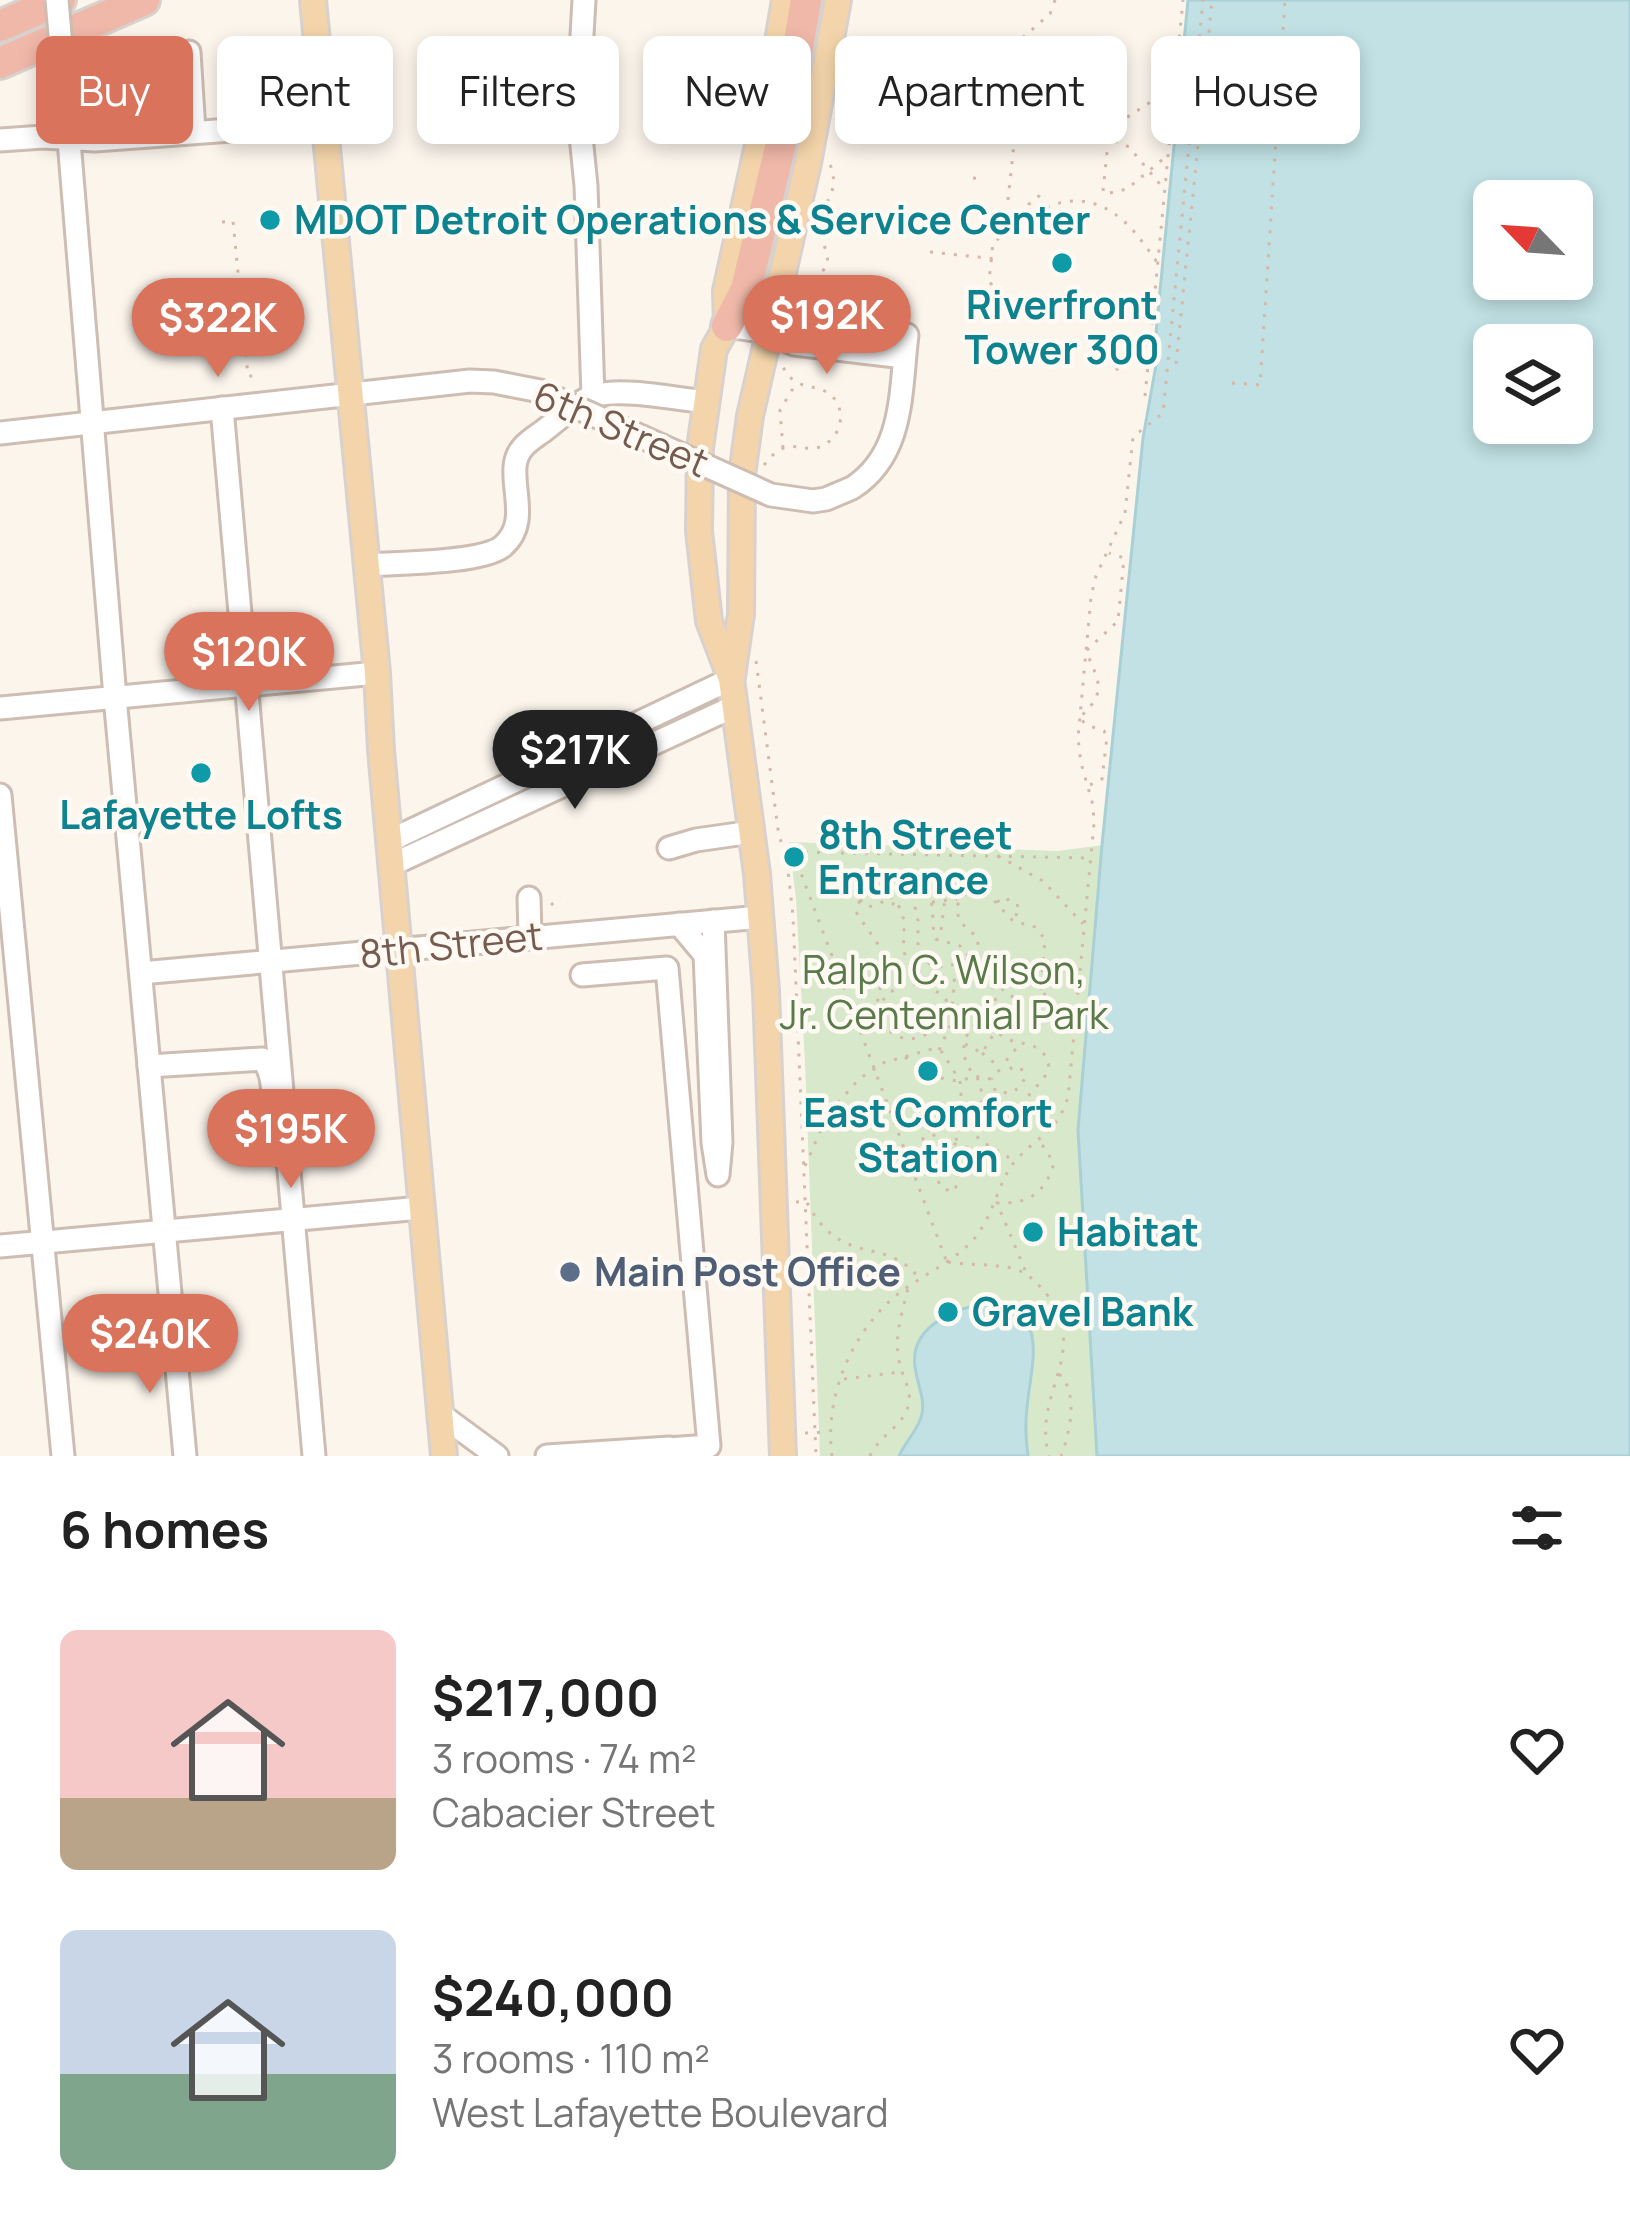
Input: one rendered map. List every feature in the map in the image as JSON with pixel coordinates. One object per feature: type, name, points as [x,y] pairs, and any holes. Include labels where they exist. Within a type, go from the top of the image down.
[{"type":"highway","points":[[0,26],[58,0]]},
{"type":"highway","points":[[0,63],[143,0]]},
{"type":"highway","points":[[727,326],[746,289],[784,131],[806,0]]},
{"type":"main road","points":[[313,0],[317,36]]},
{"type":"main road","points":[[783,1456],[761,917],[731,680],[710,621],[699,531],[700,448],[714,349],[727,326],[726,290],[785,0]]},
{"type":"main road","points":[[731,680],[741,614],[750,416],[808,163],[838,0]]},
{"type":"main road","points":[[327,144],[444,1456]]},
{"type":"main road","points":[[712,368],[718,403],[713,484],[717,492],[731,497],[751,473]]},
{"type":"street","points":[[58,0],[61,36]]},
{"type":"street","points":[[584,0],[578,106],[586,186],[593,396]]},
{"type":"street","points":[[193,115],[194,131],[217,130]]},
{"type":"street","points":[[0,140],[36,137]]},
{"type":"street","points":[[70,144],[115,697],[185,1456]]},
{"type":"street","name":"6th Street","points":[[0,434],[470,381],[507,383],[540,391],[787,499],[826,499],[852,488],[873,471],[890,445],[899,412],[906,346],[797,323],[768,332]]},
{"type":"street","points":[[727,326],[768,332]]},
{"type":"street","points":[[367,565],[477,556],[501,548],[518,521],[518,454],[593,396],[627,394],[707,402]]},
{"type":"street","points":[[222,408],[314,1456]]},
{"type":"street","points":[[0,708],[377,673]]},
{"type":"street","points":[[390,853],[731,680]]},
{"type":"street","points":[[390,853],[735,706]]},
{"type":"street","points":[[0,795],[63,1456]]},
{"type":"street","points":[[669,848],[752,832]]},
{"type":"street","points":[[529,898],[530,937]]},
{"type":"street","name":"8th Street","points":[[141,973],[761,917]]},
{"type":"street","points":[[713,921],[721,1142],[718,1175]]},
{"type":"street","points":[[679,924],[705,955],[718,1175]]},
{"type":"street","points":[[582,975],[667,968],[709,1446],[632,1456]]},
{"type":"street","points":[[149,1066],[262,1059],[270,1069],[273,1110],[268,1119]]},
{"type":"street","points":[[687,1195],[718,1175]]},
{"type":"street","points":[[0,1246],[422,1208]]},
{"type":"street","points":[[440,1414],[496,1456]]},
{"type":"street","points":[[547,1456],[667,1449]]},
{"type":"path","points":[[1055,0],[1050,14],[1013,46],[1010,69],[1044,109],[1078,125],[1112,124],[1151,103]]},
{"type":"path","points":[[1180,36],[1183,0]]},
{"type":"path","points":[[1200,36],[1203,0]]},
{"type":"path","points":[[1209,36],[1212,0]]},
{"type":"path","points":[[1283,36],[1285,0]]},
{"type":"path","points":[[1103,191],[1112,141],[1129,147],[1165,190]]},
{"type":"path","points":[[1008,200],[1014,144]]},
{"type":"path","points":[[1145,396],[1169,144]]},
{"type":"path","points":[[832,1456],[829,1432],[841,1379],[865,1330],[909,1286],[976,1237],[1014,1161],[1056,1124],[1068,1097],[1094,814],[1078,752],[1092,586],[1125,513],[1133,437],[1163,413],[1190,144]]},
{"type":"path","points":[[1176,364],[1198,144]]},
{"type":"path","points":[[1232,383],[1260,385],[1276,144]]},
{"type":"path","points":[[794,301],[828,262],[821,224],[835,185],[829,152]]},
{"type":"path","points":[[1111,194],[1125,190],[1168,155]]},
{"type":"path","points":[[973,178],[984,179]]},
{"type":"path","points":[[998,181],[1010,182]]},
{"type":"path","points":[[1027,229],[1029,204],[1044,192]]},
{"type":"path","points":[[992,285],[993,243],[1034,211],[1060,203],[1087,203],[1118,215],[1158,262]]},
{"type":"path","points":[[222,222],[233,221],[248,376],[253,376],[255,391]]},
{"type":"path","points":[[930,252],[996,259]]},
{"type":"path","points":[[1116,370],[1150,342]]},
{"type":"path","points":[[751,473],[783,448],[824,445],[840,424],[837,402],[830,394],[795,383],[783,368],[783,354]]},
{"type":"path","points":[[783,448],[780,410],[795,383]]},
{"type":"path","points":[[1086,651],[1119,618],[1124,558],[1108,553]]},
{"type":"path","points":[[1079,718],[1094,703],[1099,687],[1086,651]]},
{"type":"path","points":[[763,717],[779,837],[803,885],[946,1261]]},
{"type":"path","points":[[1079,718],[1107,737],[1102,779],[1088,786]]},
{"type":"path","points":[[789,852],[1091,859]]},
{"type":"path","points":[[789,852],[816,1456]]},
{"type":"path","points":[[994,854],[1043,881],[1084,926]]},
{"type":"path","points":[[778,889],[803,885]]},
{"type":"path","points":[[974,969],[969,957],[964,947],[936,939],[932,902],[924,889],[912,891],[918,917],[917,947],[937,967],[969,957],[978,957],[994,963],[1029,962],[1043,969]]},
{"type":"path","points":[[939,1050],[950,1026],[957,981],[974,969],[978,957],[977,937],[958,918],[956,908],[971,890],[987,893],[1014,922],[1043,934],[1047,1001],[1041,1016],[1033,1024],[1010,1021],[985,972],[974,969]]},
{"type":"path","points":[[851,893],[868,907],[885,901],[900,908]]},
{"type":"path","points":[[952,1008],[930,1031],[912,1038],[889,1032],[880,1022],[877,1011],[885,965],[880,947],[857,915],[860,900],[881,893],[891,897],[905,922],[903,946],[908,962],[920,973],[957,981]]},
{"type":"path","points":[[551,905],[560,897]]},
{"type":"path","points":[[996,903],[1006,897],[1020,906],[1014,922]]},
{"type":"path","points":[[941,930],[945,899]]},
{"type":"path","points":[[932,902],[959,899]]},
{"type":"path","points":[[985,972],[994,963]]},
{"type":"path","points":[[994,963],[1008,996],[1026,1002],[1044,986]]},
{"type":"path","points":[[783,968],[796,967]]},
{"type":"path","points":[[994,985],[1001,984]]},
{"type":"path","points":[[877,1011],[890,992],[911,985],[937,990],[952,1008]]},
{"type":"path","points":[[987,1022],[1001,1036],[1020,1044],[1040,1050],[1047,1073],[1027,1099],[1023,1116],[1016,1124],[1002,1127],[986,1120],[981,1110],[981,1088],[968,1066],[965,1044],[975,1024],[987,1022]]},
{"type":"path","points":[[982,1053],[993,1025]]},
{"type":"path","points":[[787,1032],[799,1032]]},
{"type":"path","points":[[903,1056],[939,1077],[960,1081],[974,1075],[997,1077],[999,1070],[965,1044]]},
{"type":"path","points":[[990,1079],[993,1090],[1000,1094],[1011,1094],[1020,1087],[1024,1072],[1005,1062],[1020,1044]]},
{"type":"path","points":[[804,1168],[829,1114],[848,1090],[873,1069],[932,1048],[939,1050],[960,1081],[967,1126],[981,1141],[1014,1161]]},
{"type":"path","points":[[789,1084],[801,1084]]},
{"type":"path","points":[[936,1103],[943,1104],[943,1120],[956,1134],[958,1145],[957,1188],[950,1192],[938,1181],[946,1167],[945,1153],[923,1114],[936,1103]]},
{"type":"path","points":[[943,1120],[922,1136],[927,1152],[933,1156],[958,1145],[981,1154],[977,1165],[959,1171],[946,1167]]},
{"type":"path","points":[[956,1134],[967,1126]]},
{"type":"path","points":[[997,1203],[1028,1200],[1045,1186],[1054,1163],[1040,1141]]},
{"type":"path","points":[[792,1153],[804,1153]]},
{"type":"path","points":[[794,1202],[806,1202]]},
{"type":"path","points":[[806,1202],[835,1239],[902,1260],[920,1279]]},
{"type":"path","points":[[997,1203],[1027,1274],[1060,1317],[1064,1353],[1045,1418],[1049,1456]]},
{"type":"path","points":[[796,1257],[808,1256]]},
{"type":"path","points":[[946,1261],[1027,1274]]},
{"type":"path","points":[[870,1456],[909,1405],[898,1353],[898,1327],[909,1286]]},
{"type":"path","points":[[798,1309],[810,1309]]},
{"type":"path","points":[[800,1361],[812,1360]]},
{"type":"path","points":[[841,1379],[902,1372]]},
{"type":"path","points":[[1059,1375],[1070,1391],[1068,1437],[1060,1456]]},
{"type":"path","points":[[803,1433],[829,1432]]},
{"type":"green space","name":"Ralph C. Wilson, Jr. Centennial Park","points":[[789,842],[1058,851],[1102,845],[1078,1131],[1097,1456],[820,1456],[805,1063]]},
{"type":"water","points":[[1188,0],[1630,0],[1630,1456],[1097,1456],[1078,1130],[1143,438],[1156,365],[1174,144],[1360,144],[1360,36],[1185,36]]},
{"type":"water","points":[[995,1302],[1013,1308],[1031,1330],[1028,1456],[899,1456],[922,1414],[915,1367],[920,1339],[953,1313]]},
{"type":"place","name":"MDOT Detroit Operations & Service Center","points":[[270,220]]},
{"type":"place","name":"Riverfront Tower 300","points":[[1062,263]]},
{"type":"place","name":"Lafayette Lofts","points":[[201,773]]},
{"type":"place","name":"8th Street Entrance","points":[[794,857]]},
{"type":"place","name":"East Comfort Station","points":[[928,1071]]},
{"type":"place","name":"Habitat","points":[[1033,1232]]},
{"type":"place","name":"Main Post Office","points":[[570,1272]]},
{"type":"place","name":"Gravel Bank","points":[[948,1312]]}]
